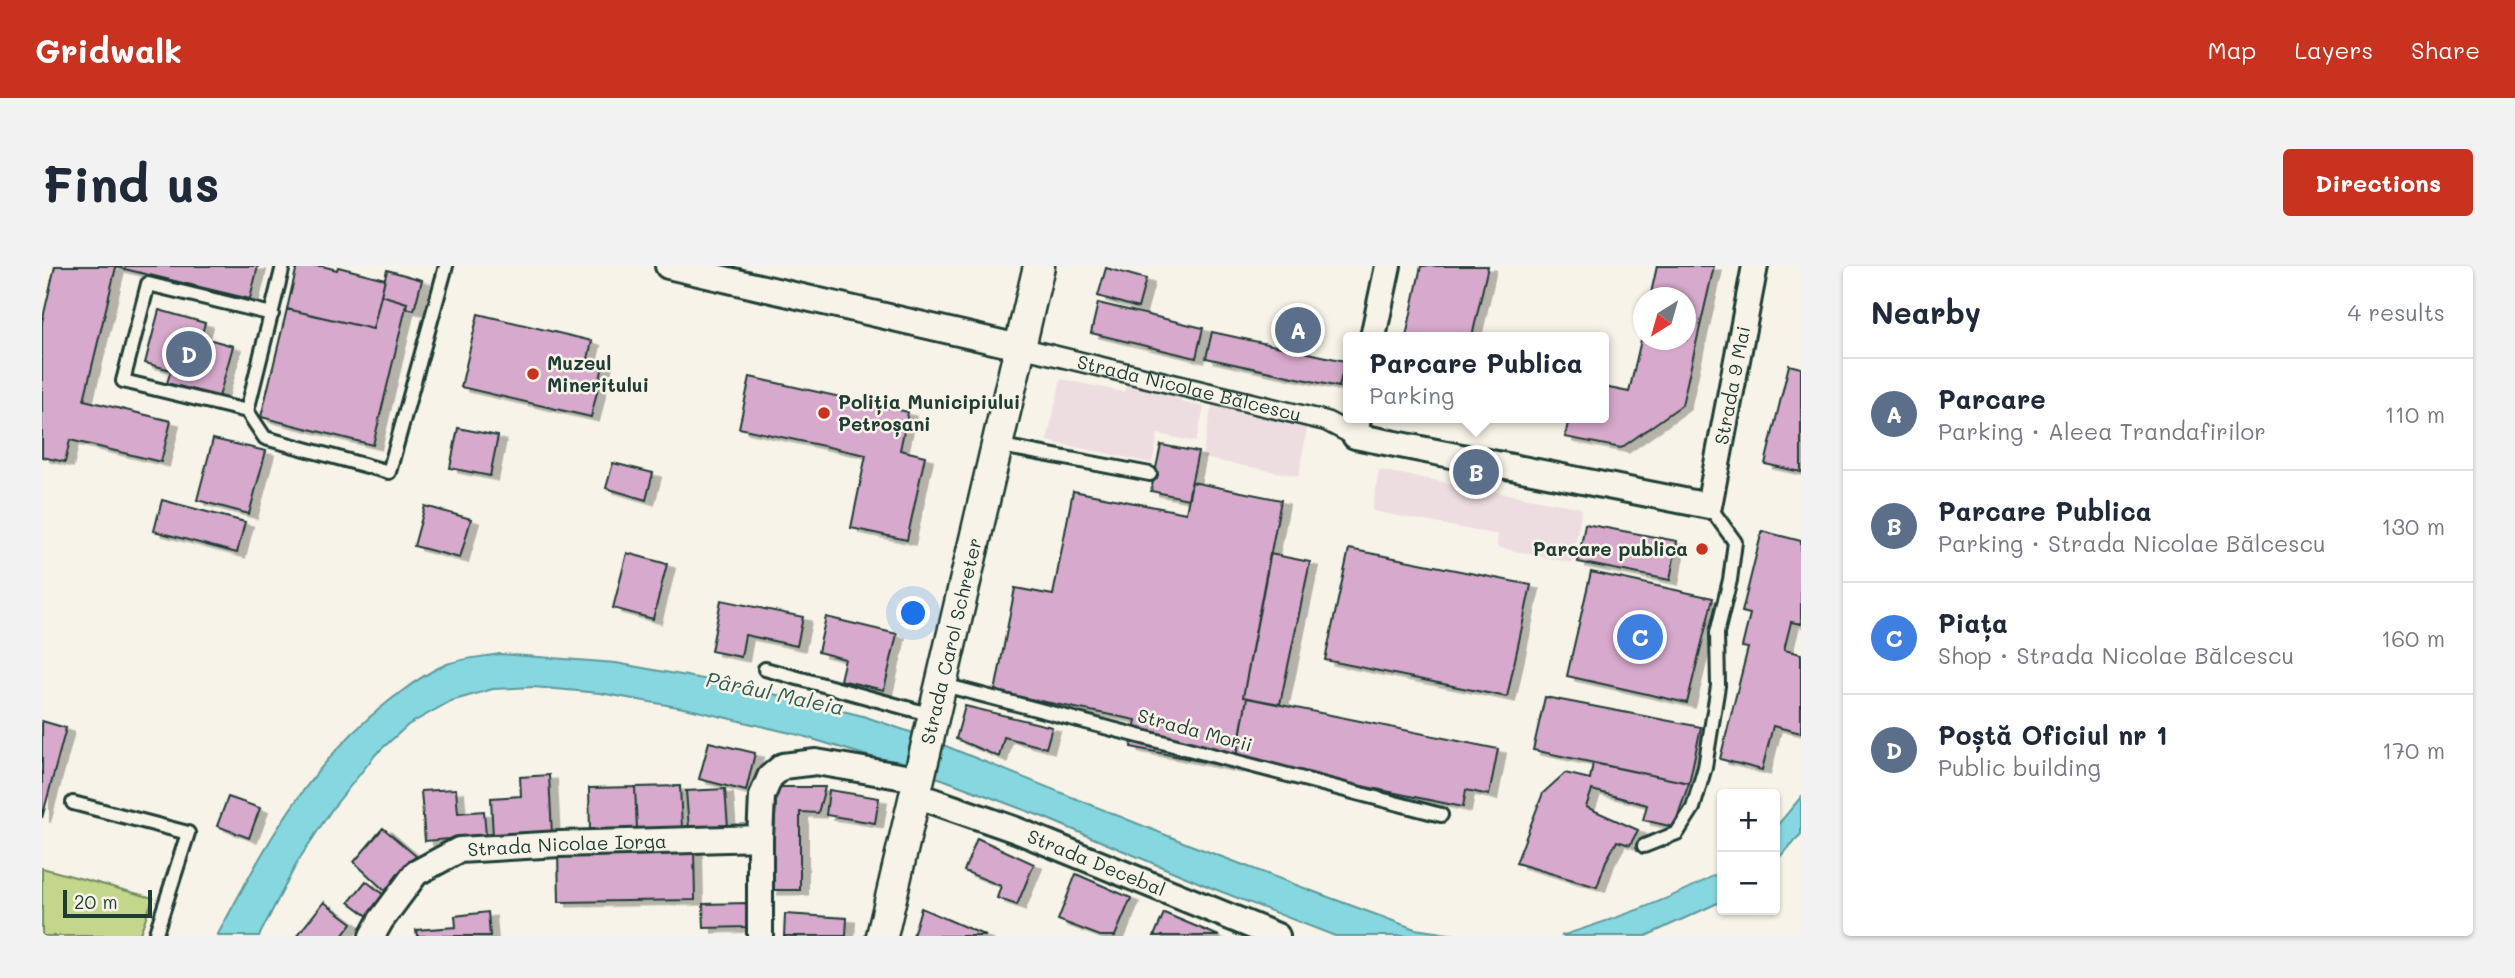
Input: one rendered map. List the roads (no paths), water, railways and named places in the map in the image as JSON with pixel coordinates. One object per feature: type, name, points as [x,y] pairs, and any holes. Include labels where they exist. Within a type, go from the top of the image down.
[{"type":"street","name":"Strada Nicolae Bălcescu","points":[[668,266],[1326,421],[1709,506]]},
{"type":"street","name":"Strada Carol Schreter","points":[[882,936],[1039,266]]},
{"type":"street","points":[[1374,332],[1388,266]]},
{"type":"street","name":"Strada 9 Mai","points":[[1709,506],[1755,266]]},
{"type":"street","points":[[760,936],[762,796],[770,777],[783,766],[816,762],[915,787]]},
{"type":"street","name":"Strada Decebal","points":[[915,787],[1276,936]]},
{"type":"street","name":"Strada Nicolae Iorga","points":[[372,936],[380,920],[416,873],[459,850],[760,838]]},
{"type":"lane","points":[[247,411],[283,266]]},
{"type":"lane","points":[[272,314],[148,284],[123,381],[247,411],[265,438],[389,472],[446,266]]},
{"type":"lane","points":[[996,444],[1150,474]]},
{"type":"lane","points":[[1644,846],[1677,833],[1693,808],[1705,767],[1718,685],[1717,633],[1730,580],[1735,542],[1709,506]]},
{"type":"lane","points":[[765,669],[932,715]]},
{"type":"lane","name":"Strada Morii","points":[[940,684],[1441,815]]},
{"type":"lane","points":[[73,803],[188,833],[155,936]]},
{"type":"water","points":[[500,654],[616,663],[741,686],[863,716],[916,734],[1188,844],[1415,929],[1462,936],[1335,936],[1043,817],[942,779],[878,759],[799,735],[689,709],[600,693],[533,687],[493,689],[451,701],[408,725],[376,754],[332,809],[298,861],[259,936],[217,936],[290,809],[311,780],[360,726],[402,691],[439,667],[460,660]]},
{"type":"water","points":[[1801,797],[1801,834],[1780,857],[1780,852],[1780,822]]},
{"type":"water","points":[[1717,874],[1717,903],[1646,936],[1561,936],[1664,900]]},
{"type":"place","name":"Parcare","points":[[1298,330]]},
{"type":"place","name":"Poștă Oficiul nr 1","points":[[189,354]]},
{"type":"place","name":"Muzeul Mineritului","points":[[533,374]]},
{"type":"place","name":"Poliția Municipiului Petroșani","points":[[824,413]]},
{"type":"place","name":"Parcare Publica","points":[[1476,472]]},
{"type":"place","name":"Parcare publica","points":[[1702,549]]},
{"type":"place","name":"Piața","points":[[1640,637]]},
{"type":"water label","name":"Pârâul Maleia","points":[[775,694]]}]
